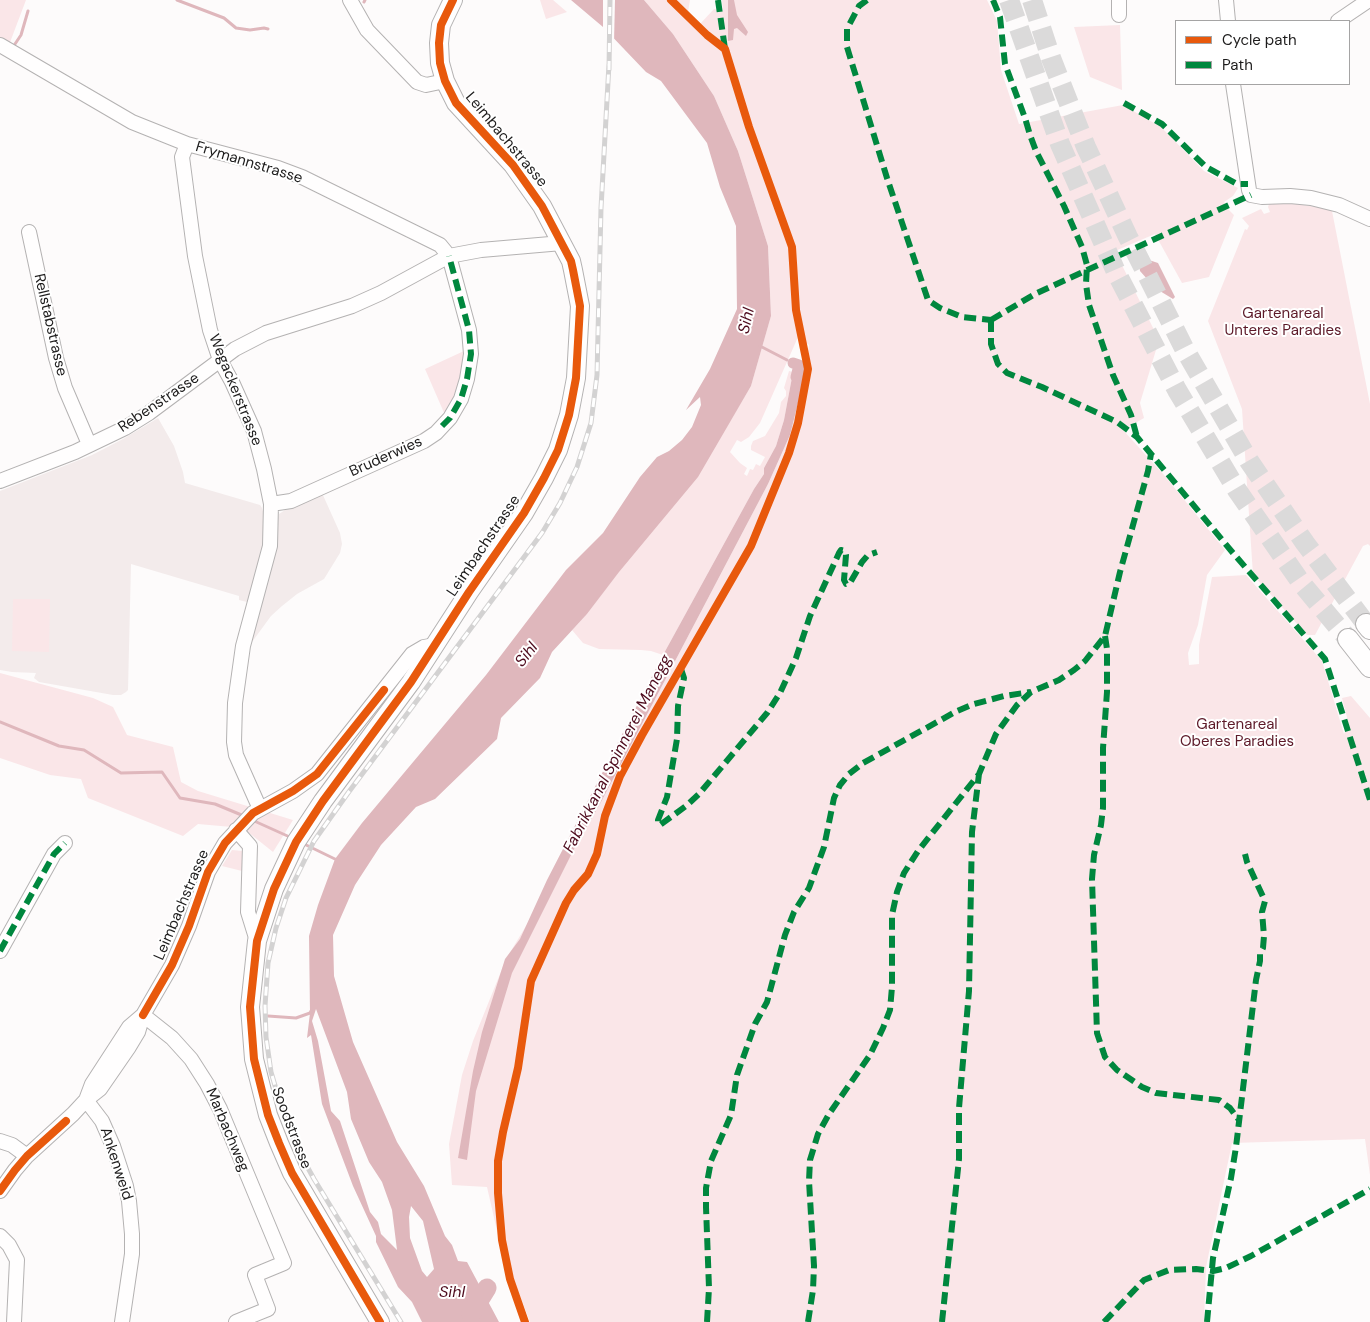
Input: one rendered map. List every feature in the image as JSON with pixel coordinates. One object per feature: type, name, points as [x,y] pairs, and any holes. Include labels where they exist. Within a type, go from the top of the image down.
[{"type":"highway","points":[[1348,639],[1370,667]]},
{"type":"main road","name":"Leimbachstrasse","points":[[435,645],[524,512],[558,450],[576,378],[580,306],[573,270],[562,243],[542,206],[522,176],[456,103],[445,81],[440,63],[439,43],[441,25],[453,0]]},
{"type":"main road","name":"Soodstrasse","points":[[380,1322],[292,1173],[268,1115],[254,1059],[250,1007],[257,941],[274,889],[298,838],[411,682],[435,645]]},
{"type":"street","points":[[350,0],[367,30],[416,82],[426,85],[445,81]]},
{"type":"street","points":[[1119,0],[1120,15]]},
{"type":"street","points":[[1226,0],[1228,20]]},
{"type":"street","points":[[1340,20],[1370,0]]},
{"type":"street","name":"Frymannstrasse","points":[[0,46],[132,122],[187,144],[278,168],[302,177],[440,245],[448,256]]},
{"type":"street","points":[[1233,85],[1251,194],[1262,197],[1290,196],[1311,198],[1339,205],[1370,219]]},
{"type":"street","name":"Wegackerstrasse","points":[[187,144],[182,157],[195,256],[210,330],[220,360],[254,431],[271,504],[270,546],[243,646],[235,703],[234,742],[236,755],[256,811]]},
{"type":"street","name":"Rellstabstrasse","points":[[29,232],[56,358],[65,388],[90,444]]},
{"type":"street","points":[[448,256],[481,250],[562,243]]},
{"type":"street","name":"Rebenstrasse","points":[[0,481],[125,428],[150,413],[235,349],[266,333],[352,306],[381,293],[448,256]]},
{"type":"street","name":"Bruderwies","points":[[271,504],[290,500],[424,441],[436,433],[450,418],[461,399],[467,379],[471,354],[469,330],[448,256]]},
{"type":"street","name":"Leimbachstrasse","points":[[0,1191],[27,1156],[86,1100],[100,1090],[129,1047],[138,1032],[143,1015],[172,965],[212,865],[225,843],[256,811],[293,791],[317,774],[412,654],[424,647],[435,645]]},
{"type":"street","points":[[239,827],[250,846],[248,916],[257,941]]},
{"type":"street","points":[[0,951],[54,854],[65,843]]},
{"type":"street","name":"Marbachweg","points":[[143,1015],[177,1043],[191,1059],[207,1084],[220,1109],[284,1264],[255,1275],[268,1309],[236,1322]]},
{"type":"street","name":"Ankenweid","points":[[86,1100],[102,1121],[113,1146],[129,1201],[132,1254],[122,1322]]},
{"type":"street","points":[[0,1141],[12,1145],[27,1156]]},
{"type":"street","points":[[0,1236],[6,1240],[17,1260],[14,1322]]},
{"type":"shaded area","points":[[158,418],[174,446],[185,483],[260,505],[262,508],[265,519],[264,543],[247,602],[239,600],[239,596],[131,564],[128,690],[126,692],[121,695],[113,695],[39,682],[34,678],[36,673],[0,670],[0,491],[92,455]]},
{"type":"shaded area","points":[[322,493],[340,533],[342,544],[340,553],[324,579],[297,594],[282,606],[271,616],[252,642],[245,645],[279,514]]},
{"type":"green space","points":[[0,0],[26,0],[9,45],[0,41]]},
{"type":"green space","points":[[540,0],[553,0],[567,12],[546,19]]},
{"type":"green space","name":"Gartenareal Oberes Paradies","points":[[644,0],[690,0],[688,12],[699,25],[714,9],[723,11],[722,0],[987,0],[997,21],[1001,70],[1019,124],[1123,105],[1161,127],[1204,171],[1238,188],[1233,196],[1224,202],[1234,215],[1209,277],[1182,283],[1155,234],[1115,251],[1159,340],[1140,403],[1144,418],[1123,430],[1164,475],[1225,550],[1207,575],[1198,625],[1188,653],[1189,665],[1199,664],[1199,645],[1212,577],[1246,575],[1322,661],[1344,734],[1349,725],[1342,698],[1351,696],[1370,718],[1370,1175],[1365,1139],[1232,1143],[1206,1267],[1204,1322],[530,1322],[500,1244],[487,1187],[452,1185],[449,1144],[462,1075],[473,1041],[506,959],[600,804],[768,484],[790,435],[801,391],[809,345],[798,337],[760,423],[749,437],[741,442],[737,440],[730,452],[747,468],[744,474],[747,476],[750,469],[753,470],[756,464],[760,466],[765,457],[751,450],[751,446],[753,441],[765,436],[779,413],[781,402],[786,396],[784,388],[789,371],[793,372],[784,420],[776,446],[764,468],[764,474],[663,655],[641,650],[599,649],[583,643],[572,630],[587,614],[727,426],[751,386],[771,316],[768,246],[738,151],[714,96],[673,34]]},
{"type":"green space","points":[[1120,25],[1122,90],[1090,77],[1074,27]]},
{"type":"green space","name":"Gartenareal Unteres Paradies","points":[[1290,203],[1332,211],[1370,404],[1370,546],[1368,544],[1363,546],[1315,635],[1307,635],[1253,575],[1242,409],[1208,321],[1245,229],[1247,230],[1249,226],[1242,218],[1261,209],[1264,214],[1270,212],[1269,204]]},
{"type":"green space","points":[[464,351],[457,394],[445,415],[425,369]]},
{"type":"green space","points":[[13,599],[50,599],[49,652],[12,651]]},
{"type":"green space","points":[[0,673],[93,698],[113,707],[127,735],[173,747],[181,782],[198,791],[293,820],[273,852],[243,828],[198,824],[183,836],[88,798],[81,779],[50,775],[0,758]]},
{"type":"green space","points":[[232,850],[243,851],[242,871],[222,866]]},
{"type":"water","name":"Sihl","points":[[571,0],[644,0],[673,34],[714,96],[738,151],[768,246],[771,316],[751,386],[698,477],[619,572],[587,614],[552,652],[540,678],[501,718],[497,739],[435,799],[416,807],[381,845],[355,885],[333,935],[334,976],[353,1042],[397,1142],[424,1186],[445,1236],[452,1245],[458,1261],[467,1262],[499,1322],[422,1322],[412,1302],[398,1287],[376,1242],[376,1236],[353,1186],[322,1104],[311,1035],[307,1038],[310,1013],[309,936],[318,905],[335,859],[362,823],[486,675],[566,570],[603,533],[640,477],[657,457],[669,451],[682,440],[692,427],[701,405],[700,397],[686,410],[710,369],[737,309],[736,226],[720,187],[707,143],[661,81],[646,72],[603,27]],"holes":[[[316,1009],[347,1092],[351,1119],[369,1162],[382,1182],[392,1210],[397,1250],[381,1234],[378,1222],[370,1212],[340,1121],[331,1111],[318,1041],[312,1021]],[[411,1206],[423,1221],[434,1269],[427,1277],[422,1271],[410,1238],[409,1217]]]},
{"type":"water","points":[[728,0],[734,0],[737,15],[748,32],[746,36],[737,28],[734,29],[733,40],[728,41]]},
{"type":"water","points":[[1149,260],[1158,263],[1175,297],[1173,299],[1155,288],[1140,271],[1139,263]]},
{"type":"water","points":[[797,362],[806,364],[801,391],[790,435],[768,484],[600,804],[577,843],[512,973],[476,1091],[467,1160],[458,1158],[473,1071],[482,1032],[505,959],[520,939],[547,880],[663,655],[764,474],[764,468],[776,446],[784,420],[793,372],[796,372]]},
{"type":"pier","points":[[603,0],[615,0],[614,42],[603,30]]},
{"type":"waterway","points":[[177,0],[224,18],[236,28],[250,30],[268,29]]},
{"type":"waterway","points":[[15,44],[21,35],[28,11]]},
{"type":"waterway","name":"Fabrikkanal Spinnerei Manegg","points":[[760,346],[787,360]]},
{"type":"waterway","name":"Fabrikkanal Spinnerei Manegg","points":[[793,363],[799,365],[796,377]]},
{"type":"waterway","points":[[0,722],[59,746],[84,750],[121,773],[162,772],[180,798],[215,804],[244,816]]},
{"type":"waterway","points":[[252,820],[292,838]]},
{"type":"waterway","points":[[302,843],[337,860]]},
{"type":"waterway","points":[[268,1016],[296,1018],[311,1011]]},
{"type":"waterway","name":"Fabrikkanal Spinnerei Manegg","points":[[471,1314],[487,1288]]},
{"type":"tunnel","points":[[1009,0],[1060,144],[1117,274],[1177,390],[1237,490],[1302,584],[1348,639]]},
{"type":"tunnel","points":[[1032,0],[1051,58],[1086,147],[1128,237],[1184,348],[1249,461],[1305,543],[1366,624]]},
{"type":"railway","points":[[609,70],[610,0]]},
{"type":"railway","points":[[401,1322],[314,1179],[297,1148],[284,1116],[271,1072],[266,1037],[265,1006],[268,963],[276,928],[286,898],[314,841],[542,533],[560,503],[577,467],[591,423],[597,375],[601,208],[609,64]]},
{"type":"marked path","points":[[718,0],[725,49]]},
{"type":"marked path","points":[[867,0],[859,6],[847,29],[847,47],[887,178],[928,300],[940,308],[962,317],[991,320]]},
{"type":"marked path","points":[[993,0],[1000,17],[1005,64],[1036,151],[1082,247],[1087,265],[1086,284],[1089,305],[1113,375],[1131,415],[1137,437]]},
{"type":"marked path","points":[[1124,103],[1162,124],[1206,167],[1237,184],[1248,184]]},
{"type":"marked path","points":[[991,320],[1035,294],[1251,195]]},
{"type":"marked path","points":[[442,426],[450,418],[461,399],[467,379],[471,354],[469,330],[449,256]]},
{"type":"marked path","points":[[991,320],[991,344],[998,364],[1007,373],[1117,422],[1137,437],[1233,553],[1325,659],[1370,800]]},
{"type":"marked path","points":[[808,1322],[813,1290],[814,1266],[809,1181],[810,1160],[818,1134],[829,1114],[870,1055],[890,1010],[892,987],[892,915],[897,892],[904,873],[918,851],[979,774],[996,734],[1017,705],[1031,692],[1059,680],[1074,670],[1085,661],[1105,636],[1151,454]]},
{"type":"marked path","points":[[681,669],[684,678],[678,706],[677,739],[667,797],[658,820],[660,825],[699,794],[767,713],[780,693],[796,658],[810,616],[841,550],[845,551],[846,555],[844,580],[846,584],[850,583],[868,555],[877,552]]},
{"type":"marked path","points":[[1105,636],[1107,649],[1107,692],[1103,748],[1103,808],[1094,855],[1092,879],[1097,1033],[1105,1057],[1117,1070],[1142,1087],[1156,1093],[1219,1100],[1230,1108],[1239,1120]]},
{"type":"marked path","points":[[707,1322],[709,1288],[706,1188],[711,1161],[731,1115],[737,1075],[755,1024],[767,1002],[785,935],[794,912],[809,888],[824,847],[834,798],[840,785],[849,774],[863,763],[957,711],[1004,696],[1030,692]]},
{"type":"marked path","points":[[942,1322],[959,1159],[959,1108],[969,991],[972,832],[979,774]]},
{"type":"marked path","points":[[0,951],[54,854],[65,843]]},
{"type":"marked path","points":[[1207,1322],[1213,1258],[1236,1147],[1256,980],[1264,936],[1262,912],[1265,901],[1245,854]]},
{"type":"marked path","points":[[1104,1322],[1144,1280],[1169,1270],[1196,1269],[1213,1271],[1226,1268],[1251,1256],[1370,1189]]},
{"type":"cycle path","points":[[380,1322],[292,1173],[279,1143],[268,1115],[254,1059],[250,1007],[257,941],[274,889],[296,842],[323,801],[411,682],[469,592],[524,513],[558,450],[569,415],[576,378],[580,306],[571,261],[542,206],[513,165],[456,103],[445,81],[440,63],[439,43],[441,25],[453,0]]},
{"type":"cycle path","points":[[525,1322],[510,1279],[502,1240],[498,1193],[498,1161],[518,1068],[531,981],[566,903],[588,874],[597,854],[605,816],[620,776],[751,546],[789,453],[798,423],[808,369],[796,310],[792,247],[749,127],[725,49],[707,35],[671,0]]},
{"type":"cycle path","points":[[143,1015],[172,965],[189,926],[208,872],[225,843],[253,813],[293,791],[317,774],[384,690]]},
{"type":"cycle path","points":[[0,1191],[27,1156],[66,1121]]}]
